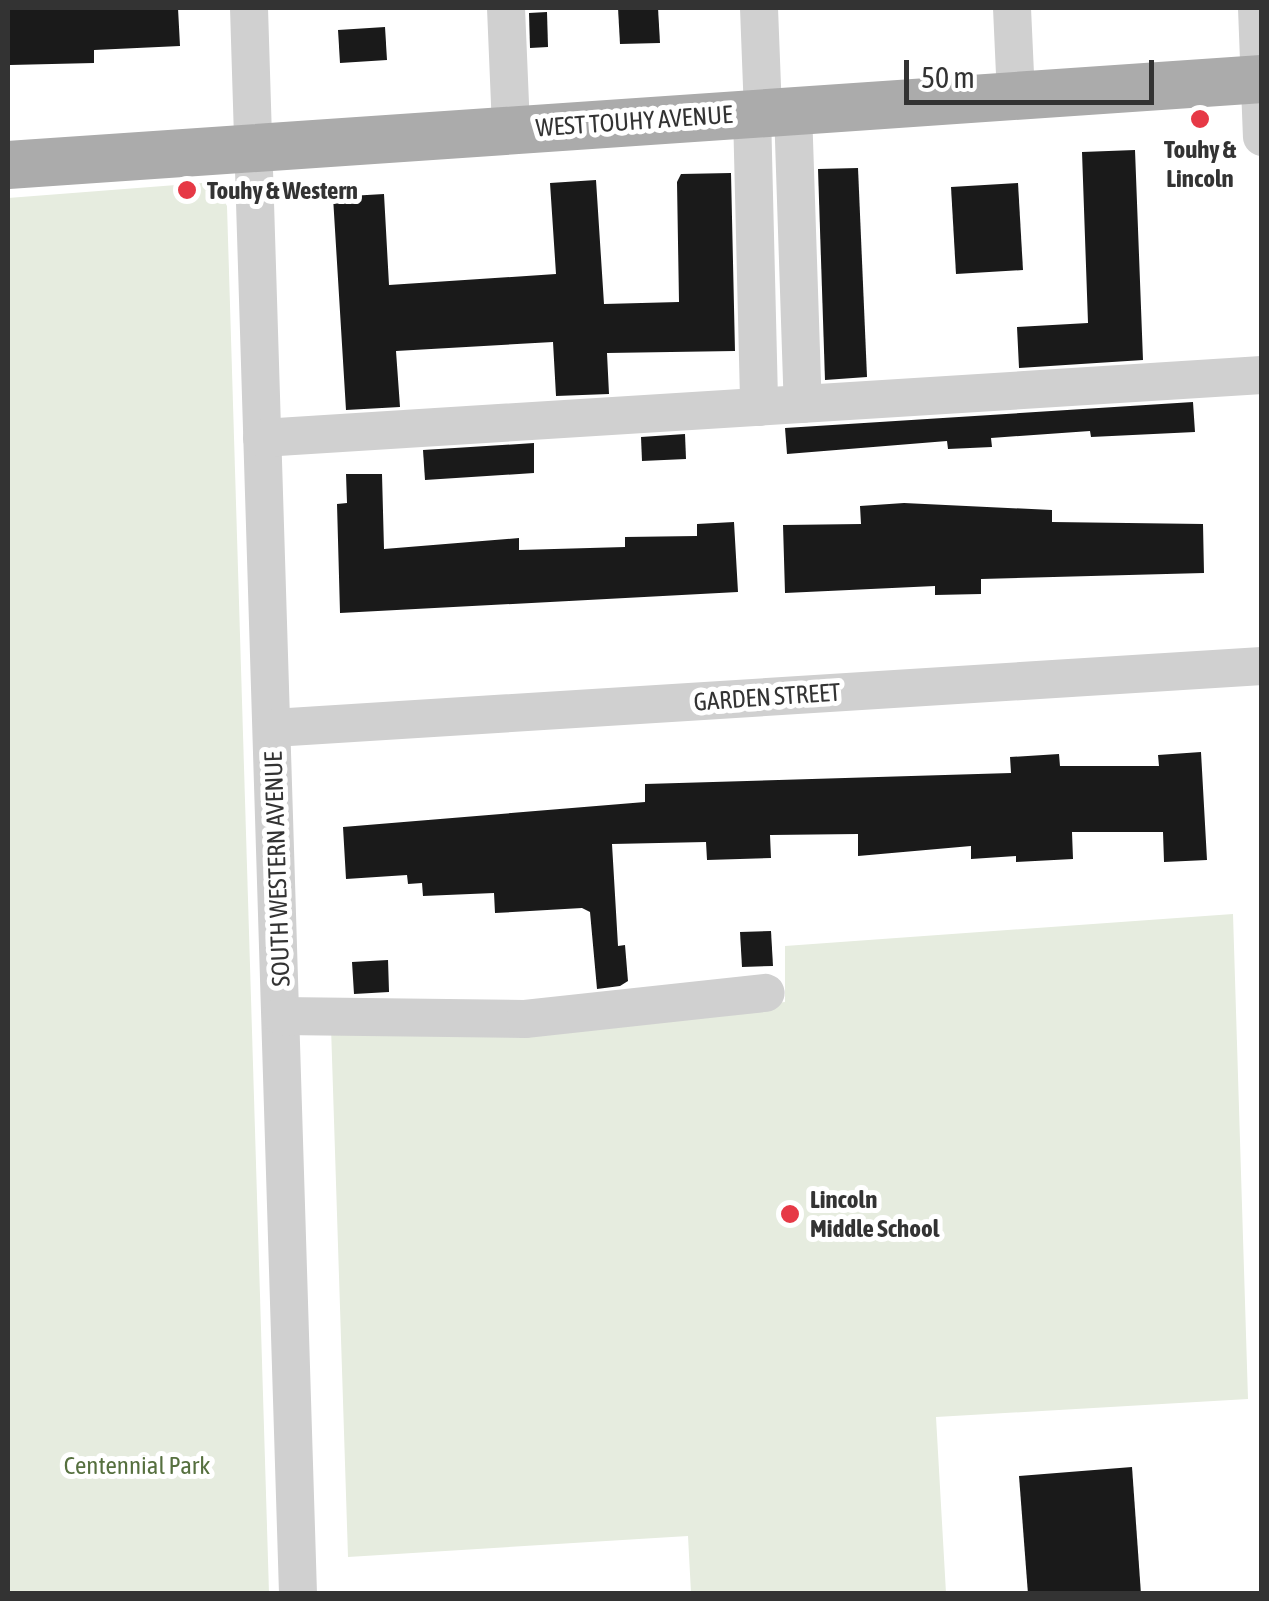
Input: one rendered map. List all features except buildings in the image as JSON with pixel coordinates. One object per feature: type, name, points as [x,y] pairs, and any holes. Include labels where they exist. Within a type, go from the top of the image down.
[{"type":"main road","name":"WEST TOUHY AVENUE","points":[[8,165],[1260,79]]},
{"type":"street","name":"SOUTH WESTERN AVENUE","points":[[249,8],[298,1594]]},
{"type":"street","points":[[506,8],[511,129]]},
{"type":"street","points":[[759,8],[803,404]]},
{"type":"street","points":[[1012,8],[1016,95]]},
{"type":"street","points":[[1257,8],[1262,138]]},
{"type":"street","points":[[759,406],[769,112]]},
{"type":"street","points":[[262,438],[1262,375]]},
{"type":"street","name":"GARDEN STREET","points":[[273,728],[1262,666]]},
{"type":"street","points":[[281,1016],[525,1019],[766,993]]},
{"type":"green space","name":"Centennial Park","points":[[202,183],[216,186],[227,206],[269,1593],[8,1593],[8,198]]},
{"type":"green space","name":"Lincoln Middle School","points":[[1233,914],[1248,1399],[936,1417],[946,1593],[691,1593],[688,1536],[348,1557],[331,1027],[591,1025],[785,1002],[785,946]]},
{"type":"place","name":"Touhy & Lincoln","points":[[1200,119]]},
{"type":"place","name":"Touhy & Western","points":[[187,190]]},
{"type":"place","name":"Lincoln Middle School","points":[[790,1214]]}]
